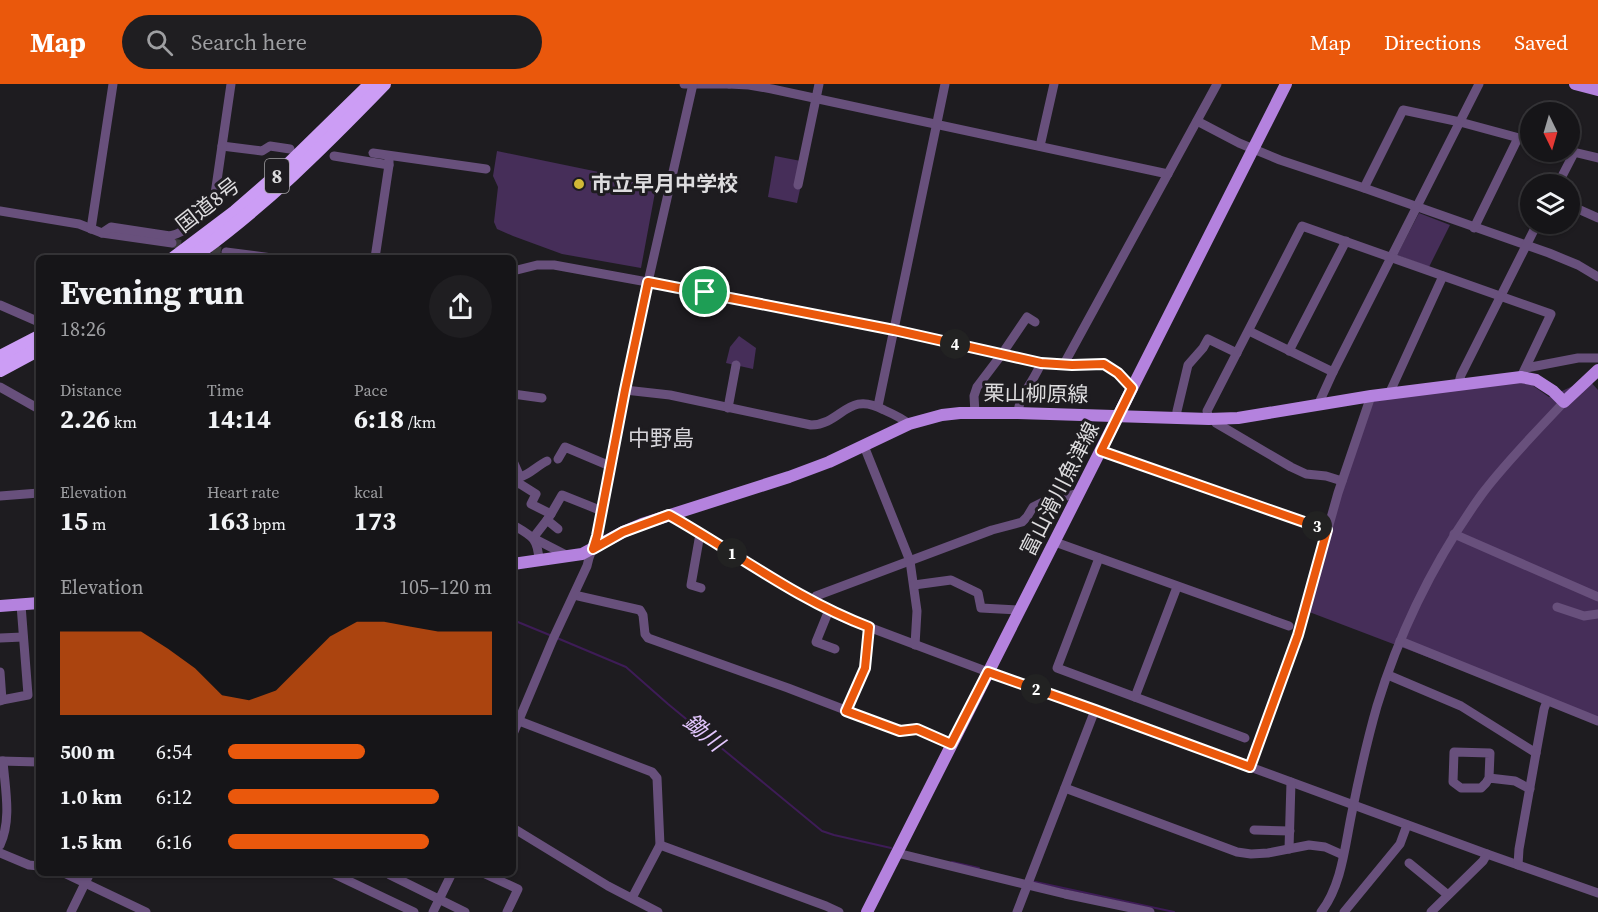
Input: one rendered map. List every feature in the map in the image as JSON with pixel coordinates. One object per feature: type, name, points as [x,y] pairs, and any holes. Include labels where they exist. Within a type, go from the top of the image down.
[{"type":"highway","name":"国道8号","points":[[178,255],[267,185],[371,84]]},
{"type":"highway","name":"国道8号","points":[[195,255],[257,207],[332,138],[384,84]]},
{"type":"highway","points":[[0,357],[36,339]]},
{"type":"highway","points":[[0,370],[36,351]]},
{"type":"main road","name":"富山滑川魚津線","points":[[871,909],[951,744],[1286,84]]},
{"type":"main road","points":[[1575,84],[1598,90]]},
{"type":"main road","points":[[1523,373],[1553,391],[1564,402],[1598,370]]},
{"type":"main road","name":"栗山柳原線","points":[[516,566],[582,554],[623,532],[789,477],[829,462],[909,424],[942,415],[1018,413],[1238,418],[1371,396],[1458,386],[1523,373]]},
{"type":"main road","points":[[0,606],[36,603]]},
{"type":"street","points":[[91,229],[113,84]]},
{"type":"street","points":[[102,233],[111,227],[170,236],[179,234],[208,211],[214,201],[231,84]]},
{"type":"street","points":[[632,898],[660,845],[657,778],[652,772],[516,720],[587,566],[597,536],[625,390],[690,84],[749,85],[1168,174]]},
{"type":"street","points":[[798,185],[819,84]]},
{"type":"street","points":[[878,406],[945,84]]},
{"type":"street","points":[[1040,146],[1054,84]]},
{"type":"street","points":[[1064,364],[1217,84]]},
{"type":"street","points":[[1318,405],[1479,84]]},
{"type":"street","points":[[1364,188],[1403,110],[1460,122],[1518,138],[1474,228]]},
{"type":"street","points":[[1197,121],[1239,143],[1280,160],[1526,245],[1578,265],[1598,277]]},
{"type":"street","points":[[222,146],[262,151],[270,146],[290,149]]},
{"type":"street","points":[[373,153],[389,160]]},
{"type":"street","points":[[1580,154],[1598,158]]},
{"type":"street","points":[[334,156],[486,169]]},
{"type":"street","points":[[375,255],[389,160]]},
{"type":"street","points":[[1580,210],[1598,218]]},
{"type":"street","points":[[0,211],[79,224],[102,233],[172,243]]},
{"type":"street","points":[[1342,481],[1326,476],[1306,474],[1291,467],[1210,419],[1207,411],[1302,226],[1551,314],[1523,373]]},
{"type":"street","points":[[1458,386],[1461,375],[1532,234]]},
{"type":"street","points":[[1289,351],[1346,242]]},
{"type":"street","points":[[226,252],[249,255]]},
{"type":"street","points":[[516,270],[537,265],[554,265],[894,330],[1041,363],[1104,364],[1118,373],[1132,388]]},
{"type":"street","points":[[1389,394],[1443,276]]},
{"type":"street","points":[[0,305],[36,321]]},
{"type":"street","points":[[975,413],[977,387],[1027,317],[1035,322]]},
{"type":"street","points":[[1249,330],[1333,372]]},
{"type":"street","points":[[1177,418],[1188,365],[1208,339],[1237,353]]},
{"type":"street","points":[[1523,373],[1578,358],[1598,358]]},
{"type":"street","points":[[1018,413],[1019,406],[1041,363]]},
{"type":"street","points":[[728,408],[736,365]]},
{"type":"street","points":[[0,387],[36,407]]},
{"type":"street","points":[[625,390],[670,395],[812,425],[820,425],[858,403],[866,402],[878,406],[909,424]]},
{"type":"street","points":[[516,394],[542,398]]},
{"type":"street","points":[[1250,767],[1298,635],[1327,530],[1371,396]]},
{"type":"street","points":[[1322,912],[1338,880],[1377,705],[1400,641],[1419,598],[1454,534],[1484,492],[1564,402]]},
{"type":"street","points":[[864,446],[910,561],[917,611],[915,645]]},
{"type":"street","points":[[558,459],[565,447],[610,466]]},
{"type":"street","points":[[1101,451],[1327,530]]},
{"type":"street","points":[[547,461],[517,482],[536,494],[531,504],[549,517],[558,529]]},
{"type":"street","points":[[0,496],[36,493]]},
{"type":"street","points":[[812,601],[816,596],[992,530],[1022,522],[1033,507],[1043,502],[1079,493]]},
{"type":"street","points":[[533,538],[562,495],[602,511]]},
{"type":"street","points":[[669,515],[842,617],[1598,893]]},
{"type":"street","points":[[516,527],[570,557]]},
{"type":"street","points":[[700,534],[691,585],[701,588]]},
{"type":"street","points":[[1454,534],[1598,597]]},
{"type":"street","points":[[533,538],[538,550],[539,561]]},
{"type":"street","points":[[1055,542],[1289,626]]},
{"type":"street","points":[[1099,558],[1057,668],[1245,738]]},
{"type":"street","points":[[914,585],[951,580],[978,593],[981,608],[1020,610]]},
{"type":"street","points":[[1135,698],[1177,586]]},
{"type":"street","points":[[574,595],[640,610],[648,638],[900,731],[917,729],[951,744]]},
{"type":"street","points":[[21,605],[28,695]]},
{"type":"street","points":[[1557,607],[1584,616],[1598,614]]},
{"type":"street","points":[[829,610],[816,642],[835,649]]},
{"type":"street","points":[[846,711],[865,668],[869,627]]},
{"type":"street","points":[[0,638],[23,637]]},
{"type":"street","points":[[1400,641],[1598,721]]},
{"type":"street","points":[[0,672],[1,701],[36,694]]},
{"type":"street","points":[[1388,675],[1461,706],[1536,753]]},
{"type":"street","points":[[1518,865],[1536,753],[1547,702]]},
{"type":"street","points":[[1017,912],[1095,710]]},
{"type":"street","points":[[1454,752],[1490,753],[1489,778],[1480,788],[1461,788],[1453,782],[1454,752]]},
{"type":"street","points":[[0,845],[5,835],[6,822],[2,761],[36,762]]},
{"type":"street","points":[[1489,778],[1515,781],[1530,789]]},
{"type":"street","points":[[1289,849],[1291,782]]},
{"type":"street","points":[[1065,788],[1237,852],[1251,854],[1309,845],[1325,847],[1344,855]]},
{"type":"street","points":[[1344,912],[1400,844],[1407,825]]},
{"type":"street","points":[[516,830],[608,886],[632,898],[646,909],[658,912]]},
{"type":"street","points":[[1254,830],[1290,831]]},
{"type":"street","points":[[660,845],[839,912]]},
{"type":"street","points":[[0,853],[36,866]]},
{"type":"street","points":[[897,853],[1149,912]]},
{"type":"street","points":[[1431,912],[1483,861],[1487,854]]},
{"type":"street","points":[[1408,863],[1448,896]]},
{"type":"street","points":[[70,876],[146,912]]},
{"type":"street","points":[[71,912],[88,876]]},
{"type":"street","points":[[338,876],[414,912]]},
{"type":"street","points":[[392,876],[465,912]]},
{"type":"street","points":[[433,912],[451,876]]},
{"type":"street","points":[[490,876],[518,889],[507,912]]},
{"type":"shaded area","points":[[497,151],[652,183],[656,187],[641,268],[562,254],[497,229],[494,222],[498,187],[493,176]]},
{"type":"shaded area","points":[[775,156],[806,162],[797,203],[768,197]]},
{"type":"shaded area","points":[[1419,213],[1450,225],[1429,267],[1397,255]]},
{"type":"shaded area","points":[[739,336],[756,348],[753,369],[726,363],[730,347]]},
{"type":"shaded area","points":[[1501,379],[1532,385],[1549,397],[1588,379],[1598,390],[1598,722],[1304,610],[1371,396]]},
{"type":"waterway","name":"鋤川","points":[[516,621],[552,636]]},
{"type":"waterway","name":"鋤川","points":[[557,638],[626,667],[822,831],[891,848]]},
{"type":"waterway","name":"鋤川","points":[[952,862],[979,868]]},
{"type":"waterway","name":"鋤川","points":[[1031,881],[1174,912]]},
{"type":"tunnel","points":[[172,243],[226,252]]},
{"type":"place","name":"市立早月中学校","points":[[579,184]]},
{"type":"district","name":"中野島","points":[[661,438]]},
{"type":"route","points":[[648,282],[705,292],[894,330],[1041,363],[1104,364],[1118,373],[1132,388],[1101,451],[1327,530],[1298,635],[1250,767],[988,672],[951,744],[917,729],[900,731],[846,711],[865,668],[869,627],[842,617],[812,601],[669,515],[623,532],[593,549],[648,282]]}]
